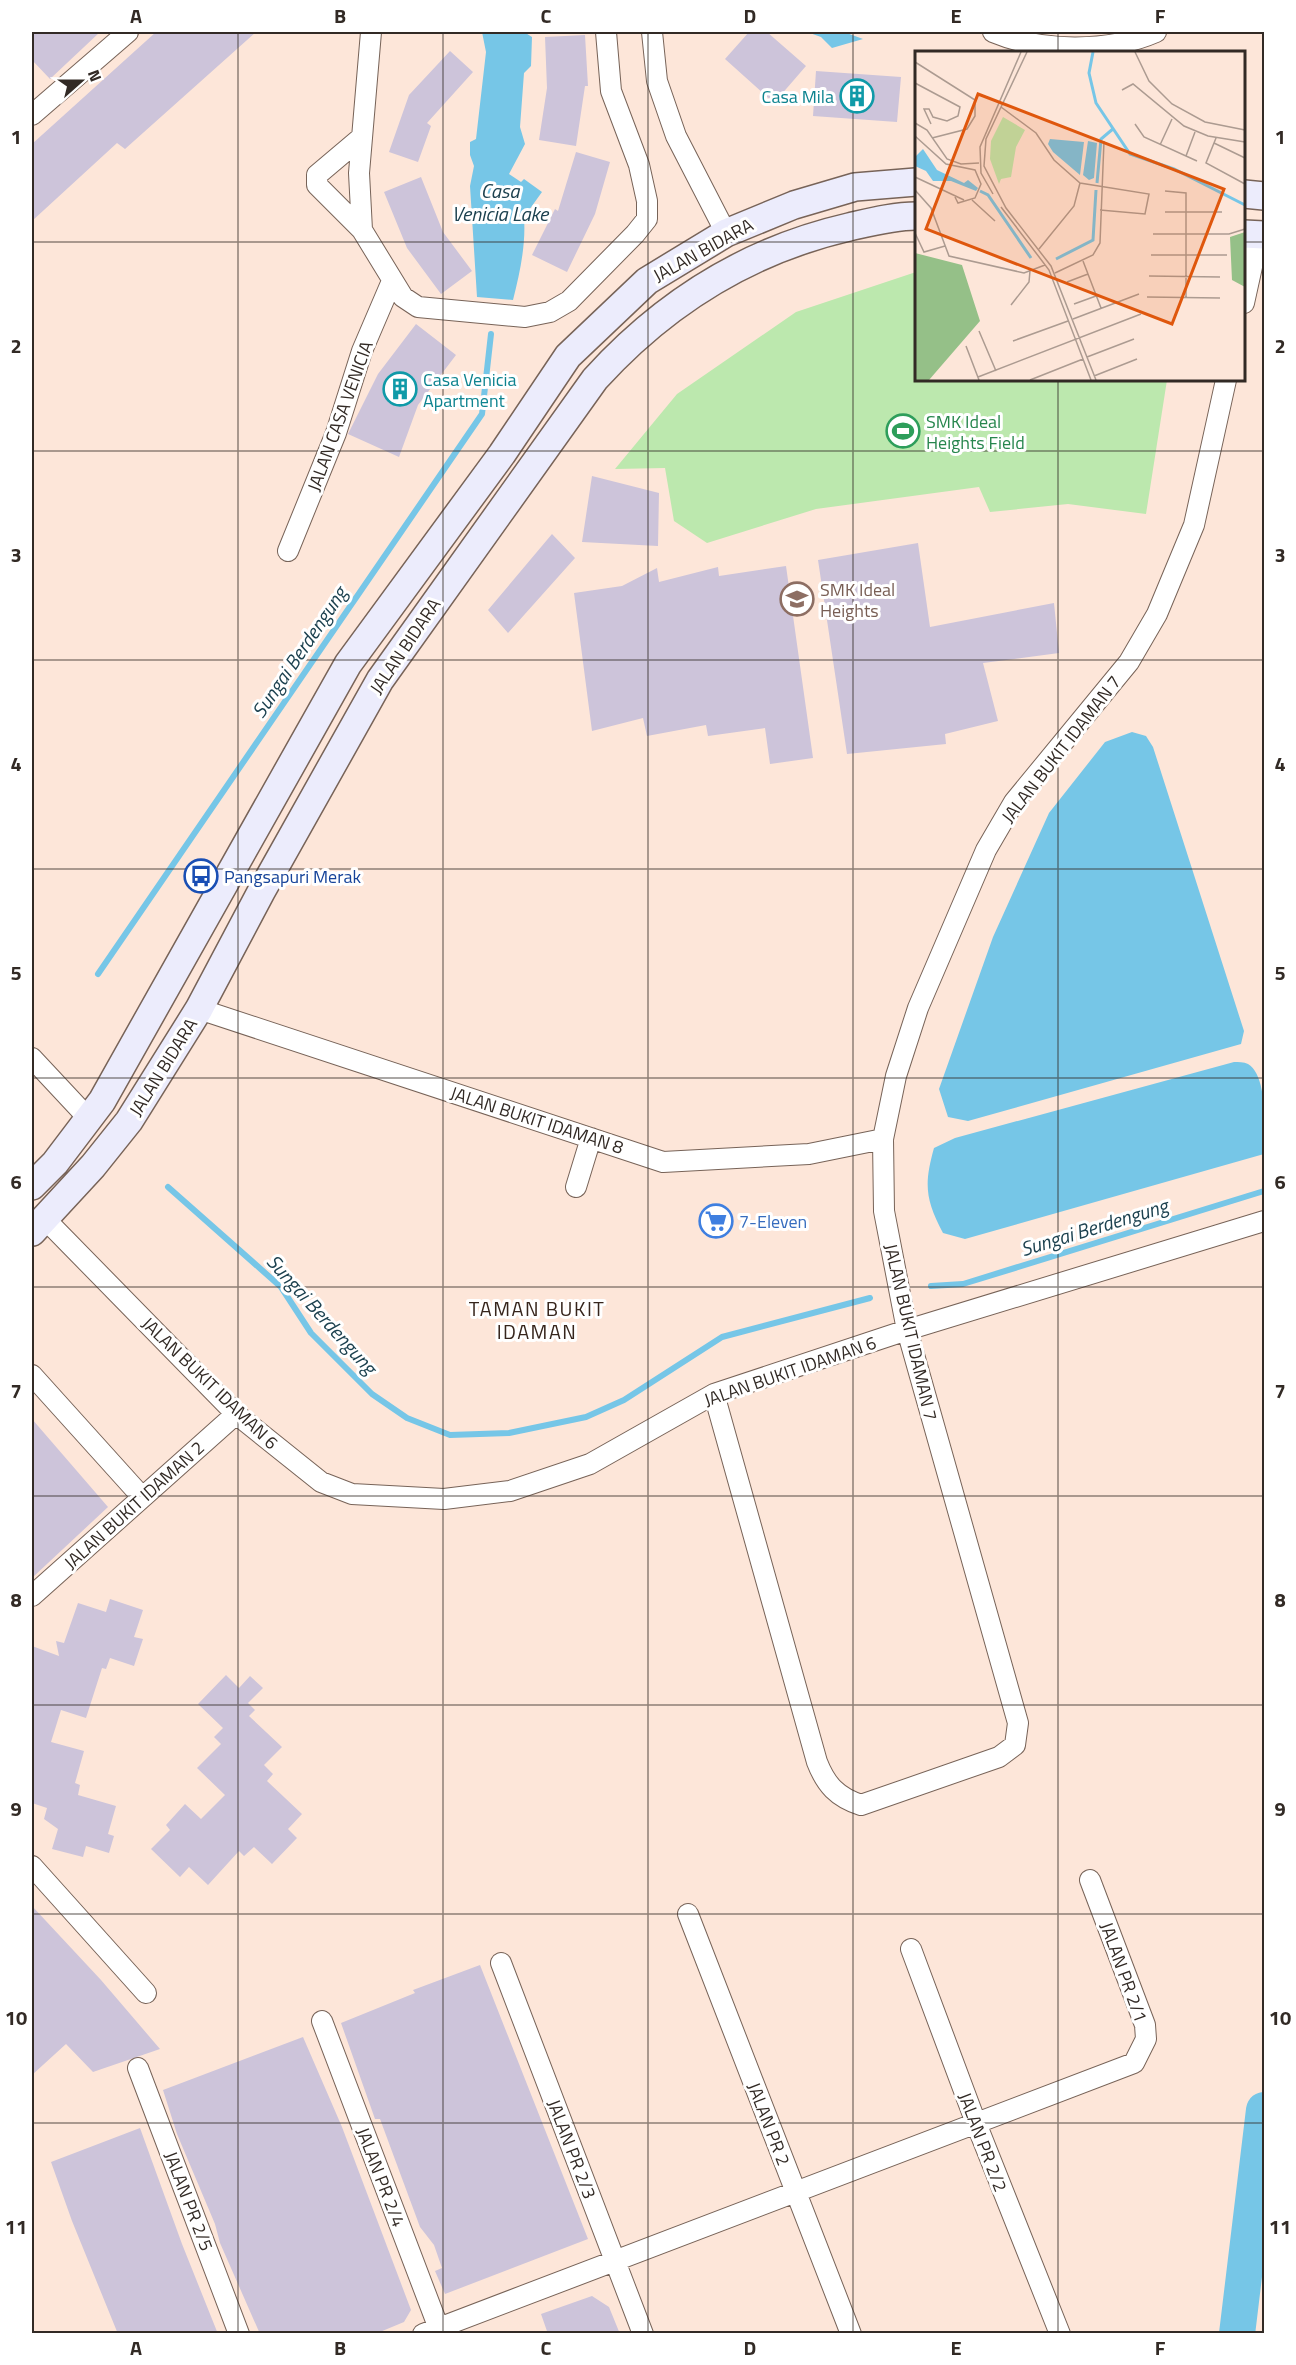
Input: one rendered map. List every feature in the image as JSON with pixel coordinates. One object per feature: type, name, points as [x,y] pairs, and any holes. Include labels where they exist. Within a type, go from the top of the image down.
[{"type":"main road","name":"JALAN BIDARA","points":[[32,1186],[54,1164],[102,1101],[348,664],[502,454],[568,356],[647,281],[726,233],[795,205],[855,187],[915,182]]},
{"type":"main road","points":[[1245,194],[1264,196]]},
{"type":"main road","name":"JALAN BIDARA","points":[[38,1225],[114,1141],[199,1009],[261,892],[380,681],[526,472],[607,366],[672,306],[711,281],[750,261],[824,233],[915,216]]},
{"type":"street","points":[[32,115],[128,32]]},
{"type":"street","points":[[362,230],[359,173],[371,32]]},
{"type":"street","points":[[362,136],[317,175],[315,180],[317,185],[362,230],[403,297],[418,307],[525,317],[550,312],[569,301],[647,219],[639,165],[611,91],[606,32]]},
{"type":"street","points":[[652,32],[657,81],[676,136],[726,233]]},
{"type":"street","points":[[993,32],[1008,38],[1048,46],[1101,45],[1136,40],[1156,32]]},
{"type":"street","points":[[1245,297],[1256,234]]},
{"type":"street","name":"JALAN CASA VENICIA","points":[[288,551],[336,433],[362,351],[392,281]]},
{"type":"street","name":"JALAN BUKIT IDAMAN 7","points":[[714,1394],[817,1762],[832,1789],[861,1805],[999,1757],[1015,1745],[1018,1723],[907,1330],[884,1211],[883,1138],[896,1076],[918,1008],[986,849],[1014,802],[1129,662],[1157,615],[1194,525],[1226,381]]},
{"type":"street","name":"JALAN BUKIT IDAMAN 8","points":[[199,1009],[663,1162],[809,1154],[883,1138]]},
{"type":"street","points":[[32,1058],[89,1119]]},
{"type":"street","points":[[576,1187],[591,1138]]},
{"type":"street","name":"JALAN BUKIT IDAMAN 6","points":[[38,1225],[236,1414],[321,1482],[352,1494],[444,1499],[510,1491],[590,1464],[714,1394],[907,1330],[1264,1221]]},
{"type":"street","points":[[32,1375],[142,1497]]},
{"type":"street","name":"JALAN BUKIT IDAMAN 2","points":[[32,1596],[236,1414]]},
{"type":"street","points":[[32,1866],[146,1993]]},
{"type":"street","name":"JALAN PR 2/1","points":[[976,2123],[1134,2063],[1146,2040],[1144,2025],[1090,1880]]},
{"type":"street","name":"JALAN PR 2","points":[[688,1914],[851,2334]]},
{"type":"street","name":"JALAN PR 2/2","points":[[911,1949],[976,2123],[1060,2334]]},
{"type":"street","name":"JALAN PR 2/3","points":[[501,1963],[643,2334]]},
{"type":"street","name":"JALAN PR 2/4","points":[[322,2021],[434,2332]]},
{"type":"street","name":"JALAN PR 2/5","points":[[138,2068],[239,2334]]},
{"type":"street","points":[[434,2332],[976,2123]]},
{"type":"green space","name":"SMK Ideal Heights Field","points":[[915,272],[915,381],[1167,381],[1146,514],[1068,504],[990,512],[979,487],[816,509],[707,543],[674,521],[665,468],[615,469],[677,394],[796,312]]},
{"type":"water","name":"Casa Venicia Lake","points":[[482,32],[524,32],[532,37],[531,66],[524,73],[520,127],[525,144],[509,174],[521,182],[524,179],[542,192],[524,217],[523,248],[513,300],[477,297],[470,186],[474,166],[470,155],[470,142],[476,139],[486,52]]},
{"type":"water","points":[[807,32],[844,32],[863,39],[832,48],[821,37]]},
{"type":"water","points":[[1132,732],[1146,736],[1153,747],[1244,1031],[1241,1044],[968,1121],[948,1117],[939,1089],[993,937],[1049,813],[1105,742]]},
{"type":"water","points":[[1234,1062],[1248,1064],[1259,1080],[1264,1105],[1264,1154],[965,1239],[943,1233],[928,1191],[934,1148],[955,1138]]},
{"type":"building","points":[[32,32],[100,32],[50,79],[32,60]]},
{"type":"building","points":[[156,32],[256,32],[125,149],[117,143],[32,221],[32,144]]},
{"type":"building","name":"Casa Mila","points":[[749,32],[767,32],[806,66],[774,103],[725,59]]},
{"type":"building","points":[[585,35],[588,86],[585,86],[576,146],[539,140],[547,88],[545,37]]},
{"type":"building","points":[[450,51],[473,72],[427,123],[431,126],[418,162],[389,152],[409,95]]},
{"type":"building","name":"Casa Mila","points":[[816,71],[901,77],[897,122],[813,116]]},
{"type":"building","points":[[576,152],[610,162],[595,214],[567,272],[532,255],[555,209],[558,211]]},
{"type":"building","points":[[421,177],[443,232],[472,271],[441,294],[407,248],[384,192]]},
{"type":"building","name":"Casa Venicia Apartment","points":[[416,324],[456,355],[418,405],[399,457],[348,434],[378,374]]},
{"type":"building","points":[[592,476],[659,493],[658,546],[582,542]]},
{"type":"building","points":[[552,534],[575,558],[508,633],[488,610]]},
{"type":"building","points":[[918,543],[930,627],[1054,603],[1059,653],[983,663],[998,721],[945,734],[946,744],[847,754],[818,560]]},
{"type":"building","points":[[786,566],[813,758],[770,764],[765,728],[708,736],[706,725],[647,736],[643,718],[592,731],[574,593],[622,586],[657,568],[659,582],[718,567],[719,576]]},
{"type":"building","points":[[32,1419],[108,1507],[32,1578]]},
{"type":"building","points":[[110,1599],[143,1610],[134,1637],[143,1639],[134,1666],[110,1658],[106,1669],[102,1668],[86,1718],[61,1710],[51,1742],[84,1751],[75,1783],[80,1785],[78,1795],[116,1806],[108,1834],[114,1836],[109,1853],[86,1846],[83,1857],[52,1849],[58,1829],[44,1819],[47,1808],[32,1803],[32,1646],[59,1656],[56,1641],[64,1643],[78,1603],[106,1612]]},
{"type":"building","points":[[226,1675],[239,1688],[250,1676],[263,1688],[248,1703],[255,1710],[249,1716],[282,1747],[264,1765],[273,1774],[267,1781],[302,1814],[288,1829],[297,1838],[272,1864],[254,1847],[244,1856],[239,1851],[208,1885],[189,1867],[180,1877],[151,1849],[170,1830],[166,1825],[185,1804],[201,1819],[225,1795],[197,1768],[221,1744],[214,1737],[223,1728],[198,1704]]},
{"type":"building","points":[[32,1906],[101,1980],[160,2049],[93,2072],[66,2044],[32,2075]]},
{"type":"building","points":[[480,1965],[588,2239],[445,2294],[435,2271],[442,2268],[434,2245],[420,2227],[380,2119],[375,2119],[341,2023],[415,1993],[413,1990]]},
{"type":"building","points":[[303,2037],[342,2127],[411,2310],[404,2322],[375,2334],[260,2334],[220,2243],[215,2224],[177,2134],[163,2090]]},
{"type":"building","points":[[140,2128],[218,2334],[118,2334],[72,2221],[51,2162]]},
{"type":"building","points":[[592,2296],[609,2307],[620,2334],[548,2334],[541,2314]]},
{"type":"waterway","name":"Sungai Berdengung","points":[[98,974],[482,414],[491,334]]},
{"type":"waterway","name":"Sungai Berdengung","points":[[168,1187],[281,1287],[311,1333],[372,1394],[407,1418],[450,1435],[509,1433],[586,1417],[624,1400],[722,1337],[870,1298]]},
{"type":"waterway","name":"Sungai Berdengung","points":[[931,1286],[963,1284],[1264,1191]]},
{"type":"waterway","points":[[1237,2334],[1264,2110]]},
{"type":"place","name":"Casa Mila","points":[[857,96]]},
{"type":"place","name":"Casa Venicia Apartment","points":[[400,389]]},
{"type":"place","name":"SMK Ideal Heights Field","points":[[903,431]]},
{"type":"place","name":"SMK Ideal Heights","points":[[797,599]]},
{"type":"place","name":"Pangsapuri Merak","points":[[201,876]]},
{"type":"place","name":"7-Eleven","points":[[716,1221]]},
{"type":"district","name":"TAMAN BUKIT IDAMAN","points":[[537,1320]]}]
